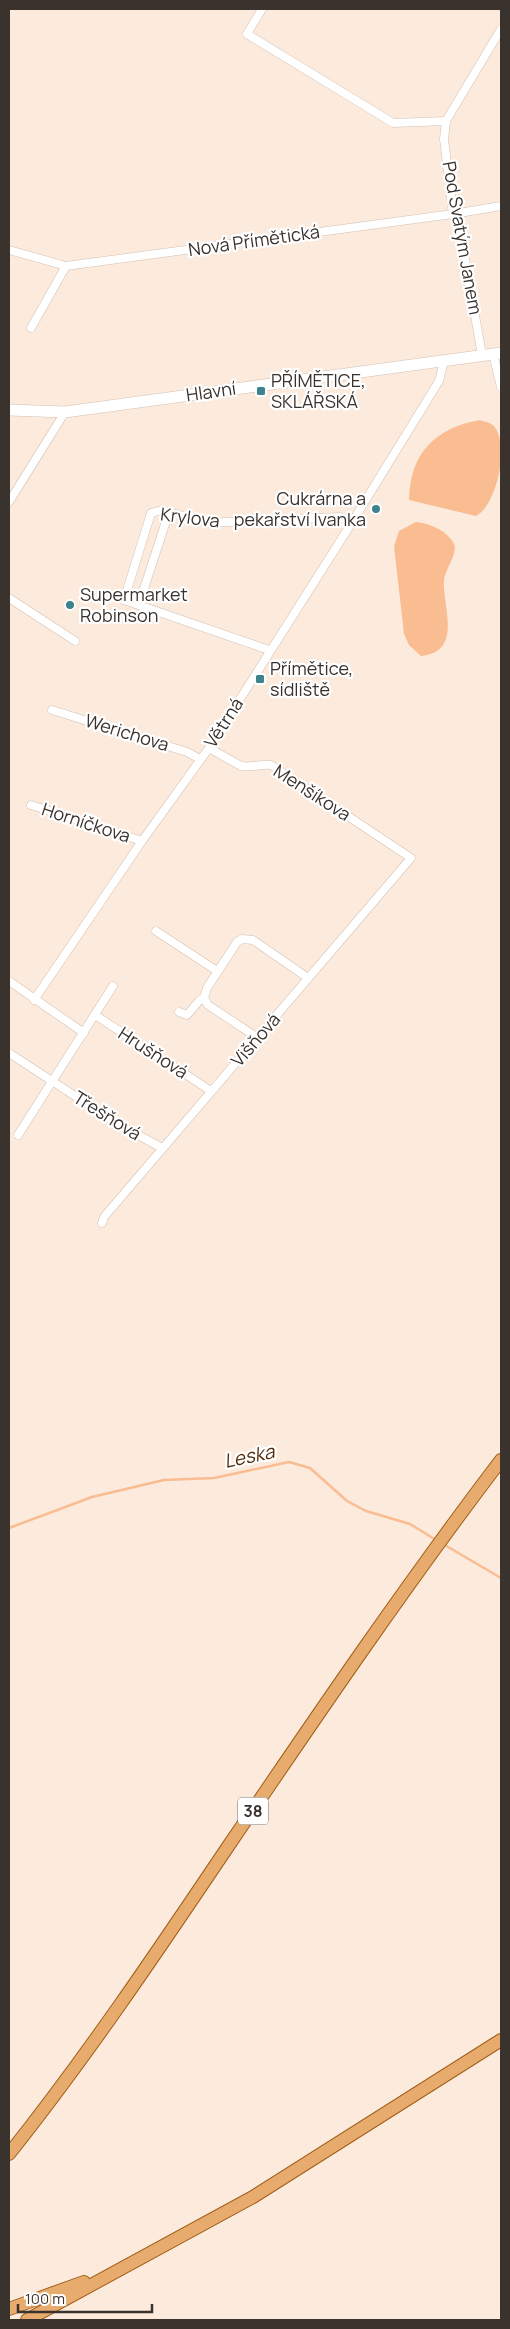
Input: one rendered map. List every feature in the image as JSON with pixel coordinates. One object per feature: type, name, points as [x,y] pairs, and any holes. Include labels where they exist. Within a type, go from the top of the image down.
[{"type":"main road","name":"Hlavní","points":[[9,410],[65,412],[492,354]]},
{"type":"main road","name":"38","points":[[9,2154],[84,2058],[422,1564],[501,1460]]},
{"type":"main road","points":[[27,2320],[292,2174],[501,2040]]},
{"type":"main road","points":[[9,2309],[31,2303],[126,2265]]},
{"type":"street","points":[[262,9],[247,34],[393,123],[446,121]]},
{"type":"street","name":"Pod Svatým Janem","points":[[501,29],[446,121],[444,139],[453,214],[459,224],[501,387]]},
{"type":"street","name":"Nová Přímětická","points":[[9,250],[66,266],[501,206]]},
{"type":"street","points":[[31,328],[66,266]]},
{"type":"street","name":"Větrná","points":[[34,1000],[142,841],[209,748],[269,650],[352,524],[439,381],[444,361]]},
{"type":"street","points":[[9,502],[65,412]]},
{"type":"street","name":"Krylova","points":[[269,650],[124,600],[151,513],[162,510],[207,523],[340,517],[352,524]]},
{"type":"street","points":[[139,604],[169,512]]},
{"type":"street","points":[[9,598],[75,641]]},
{"type":"street","name":"Werichova","points":[[52,710],[187,752],[200,759]]},
{"type":"street","name":"Menšíkova","points":[[209,748],[240,766],[271,764],[410,858]]},
{"type":"street","name":"Horníčkova","points":[[31,805],[142,841]]},
{"type":"street","name":"Višňová","points":[[102,1223],[104,1217],[162,1148],[410,858]]},
{"type":"street","points":[[156,931],[217,970]]},
{"type":"street","points":[[179,1012],[187,1015],[204,998],[217,970],[237,942],[248,939],[308,978]]},
{"type":"street","points":[[9,981],[84,1033]]},
{"type":"street","points":[[54,1082],[113,986]]},
{"type":"street","points":[[204,998],[208,1005],[258,1038]]},
{"type":"street","name":"Hrušňová","points":[[95,1015],[211,1091]]},
{"type":"street","name":"Třešňová","points":[[9,1053],[118,1124],[162,1148]]},
{"type":"street","name":"Třešňová","points":[[18,1135],[54,1082]]},
{"type":"shaded area","points":[[480,420],[494,426],[499,435],[501,447],[499,474],[495,488],[483,510],[476,516],[409,500],[410,483],[414,469],[428,445],[450,429]]},
{"type":"shaded area","points":[[416,522],[427,524],[443,532],[451,539],[455,548],[444,580],[448,626],[447,637],[442,646],[434,653],[421,656],[409,645],[404,634],[394,546],[399,531]]},
{"type":"waterway","name":"Leska","points":[[9,1528],[92,1497],[164,1480],[214,1478],[289,1462],[310,1468],[347,1501],[366,1511],[410,1524],[436,1540]]},
{"type":"waterway","name":"Leska","points":[[443,1544],[501,1578]]},
{"type":"place","name":"PŘÍMĚTICE, SKLÁŘSKÁ","points":[[261,391]]},
{"type":"place","name":"Cukrárna a pekařství Ivanka","points":[[376,509]]},
{"type":"place","name":"Supermarket Robinson","points":[[70,605]]},
{"type":"place","name":"Přímětice, sídliště","points":[[260,679]]}]
